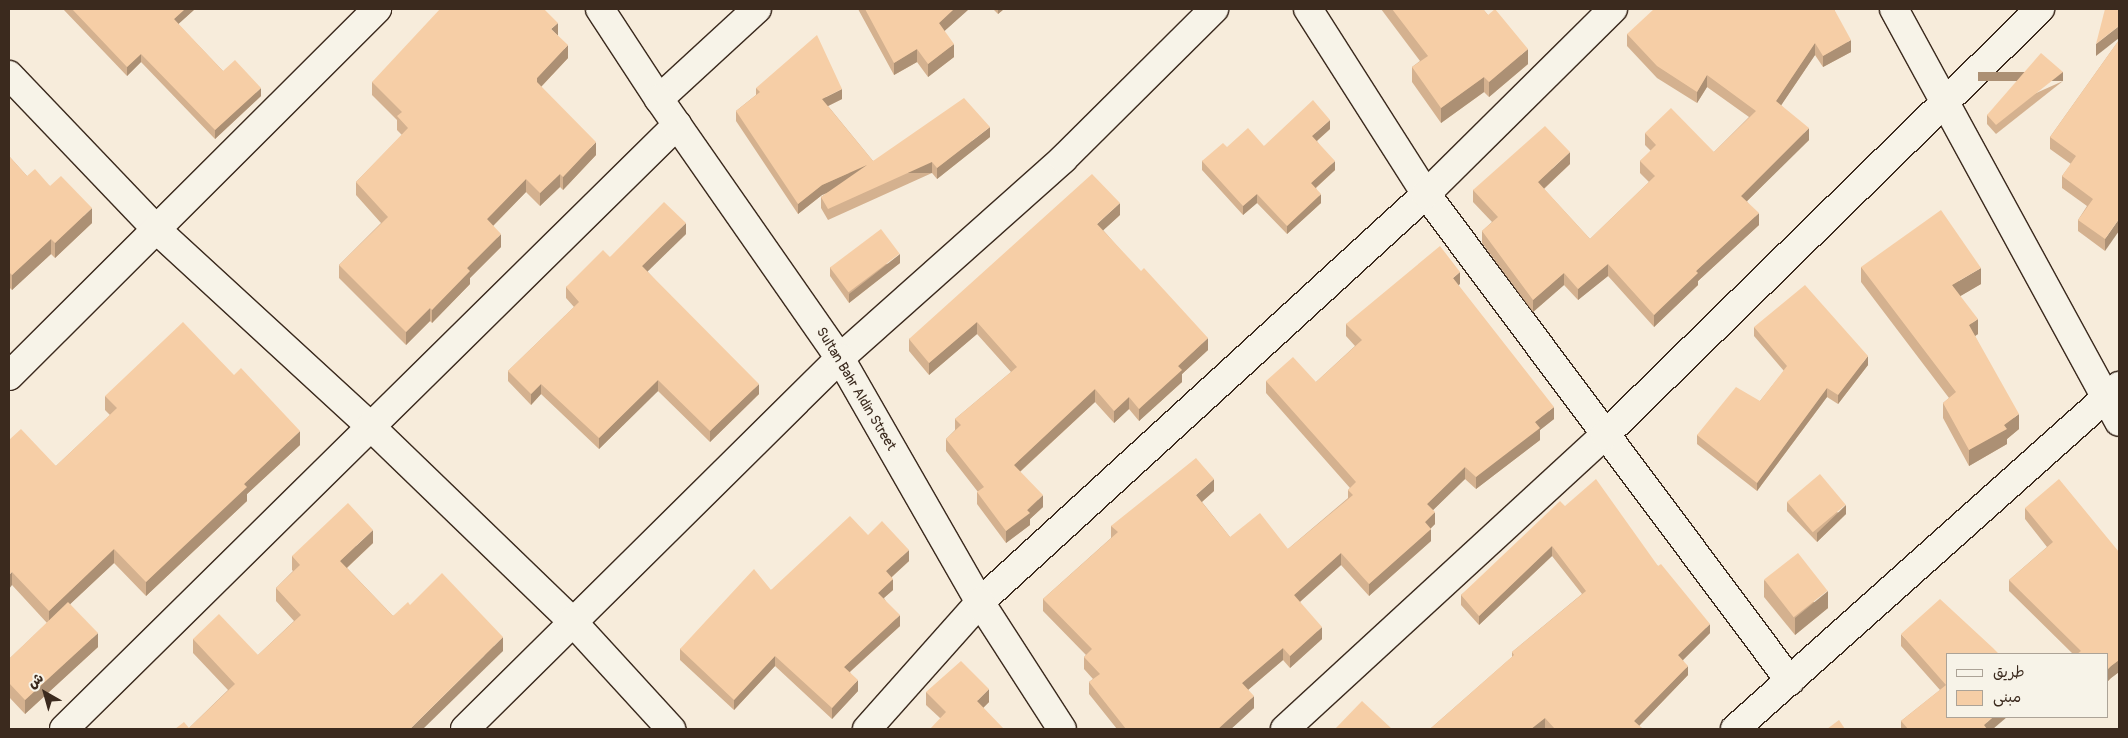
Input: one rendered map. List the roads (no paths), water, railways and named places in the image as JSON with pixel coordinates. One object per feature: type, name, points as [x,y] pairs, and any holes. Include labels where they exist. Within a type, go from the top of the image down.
[{"type":"street","points":[[9,376],[377,9]]},
{"type":"street","name":"Sultan Bahr Aldin Street","points":[[600,9],[659,99],[840,358],[980,602],[1062,729]]},
{"type":"street","points":[[659,99],[757,9]]},
{"type":"street","points":[[465,729],[572,621],[840,358],[1063,159],[1214,9]]},
{"type":"street","points":[[1308,9],[1426,194],[1604,435],[1790,680]]},
{"type":"street","points":[[867,729],[980,602],[1426,194],[1612,9]]},
{"type":"street","points":[[1894,9],[1945,102],[2113,392],[2119,422]]},
{"type":"street","points":[[1285,729],[1604,435],[2040,9]]},
{"type":"street","points":[[9,75],[157,230],[370,426],[572,621],[671,729]]},
{"type":"street","points":[[64,729],[677,125]]},
{"type":"street","points":[[1735,729],[2113,392]]}]
